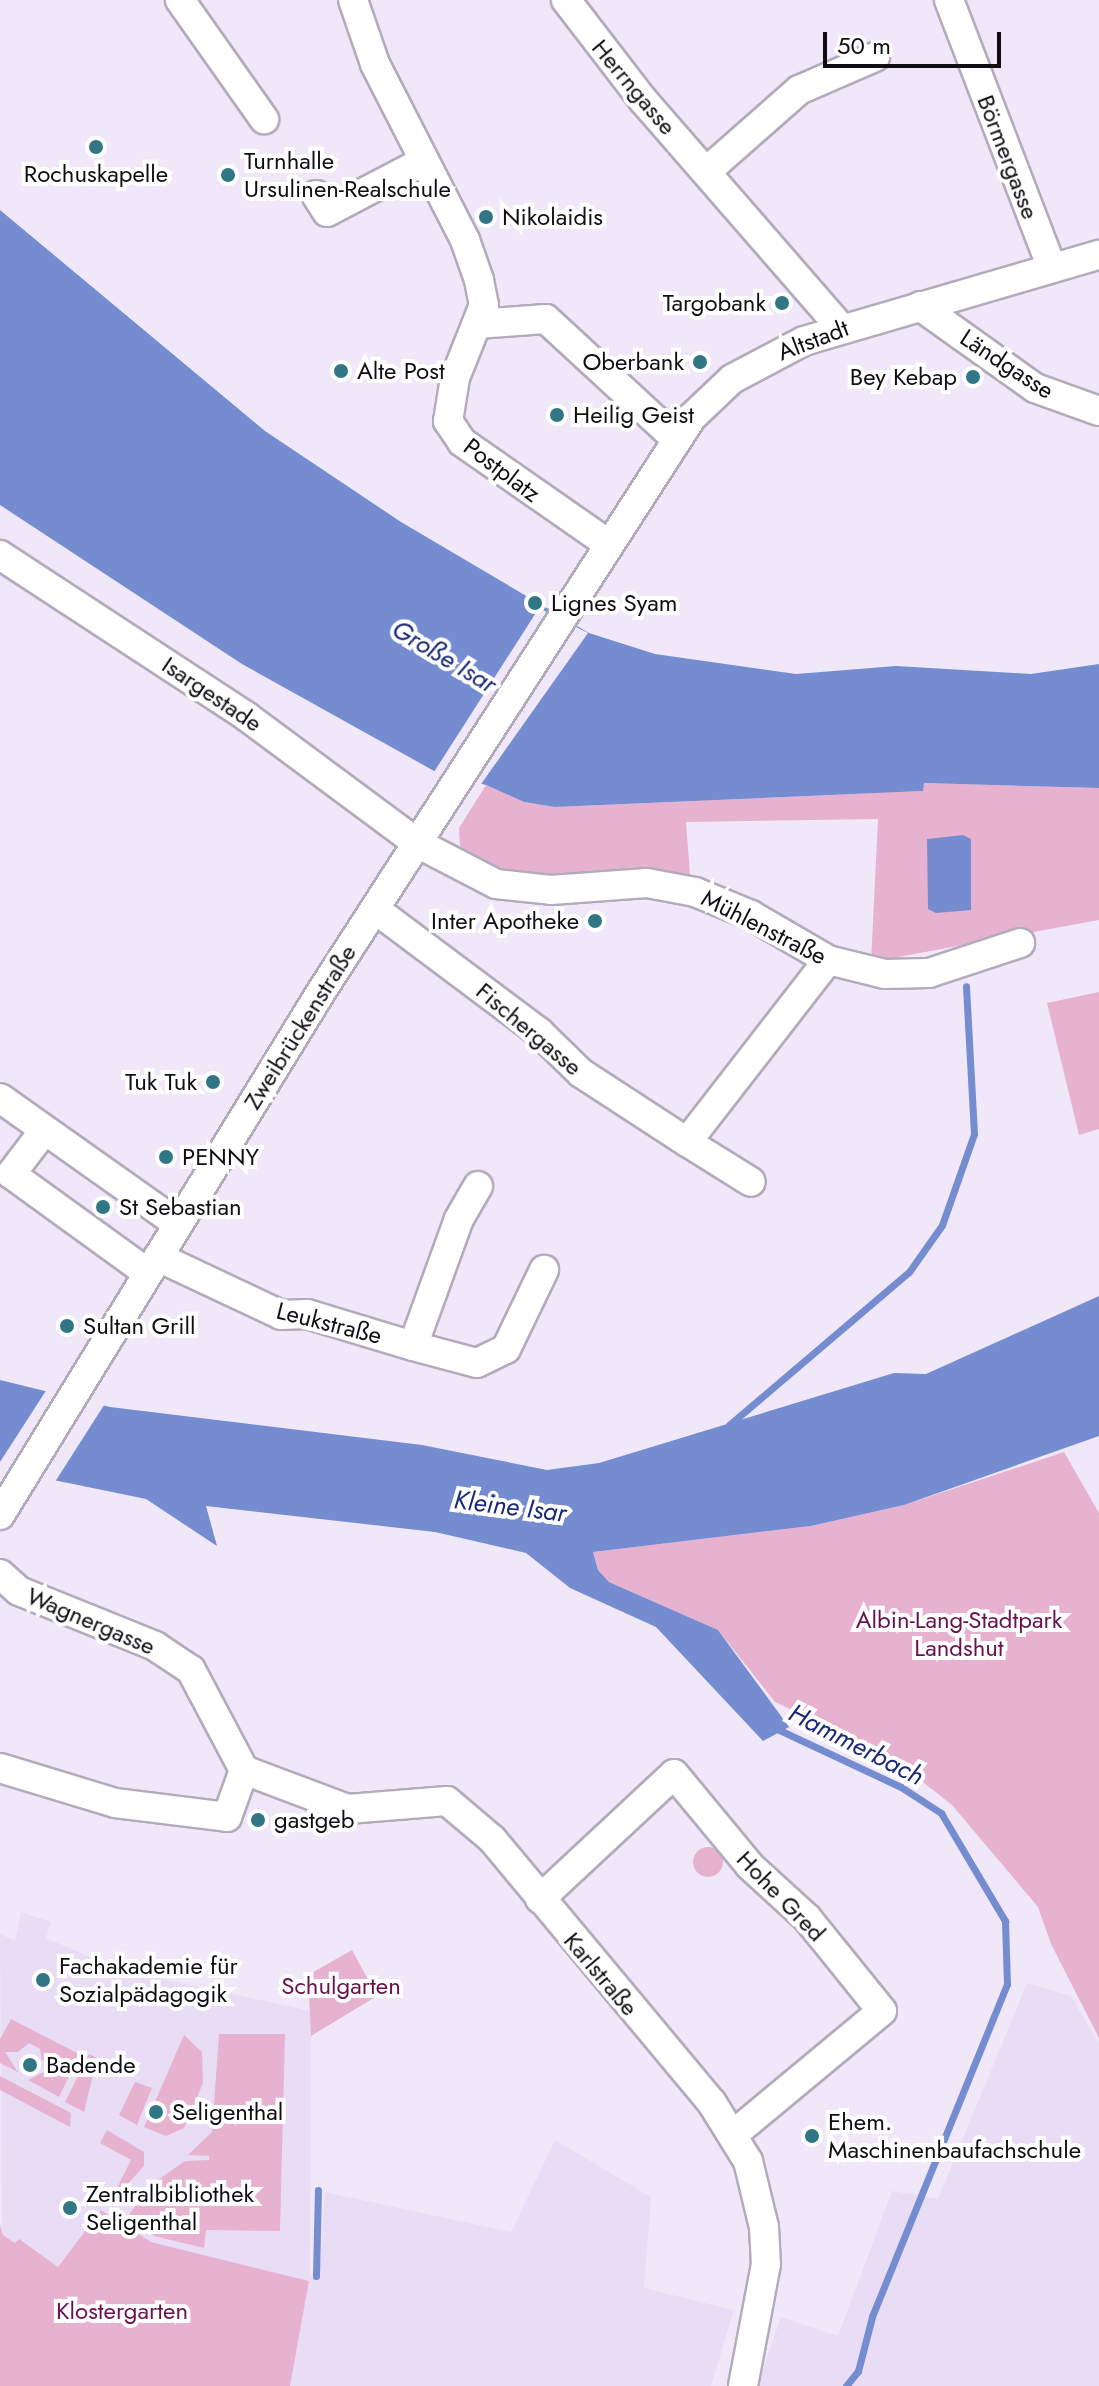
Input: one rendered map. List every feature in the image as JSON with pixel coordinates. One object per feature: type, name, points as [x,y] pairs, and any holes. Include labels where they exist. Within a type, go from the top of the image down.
[{"type":"street","points":[[180,0],[264,119]]},
{"type":"street","points":[[353,0],[375,64],[465,240],[484,305],[477,324],[546,319],[676,439]]},
{"type":"street","name":"Herrngasse","points":[[566,0],[643,100],[840,327]]},
{"type":"street","name":"Börmergasse","points":[[949,0],[1052,268]]},
{"type":"street","points":[[707,171],[799,90],[875,57]]},
{"type":"street","points":[[316,195],[327,212],[424,161]]},
{"type":"street","name":"Altstadt","points":[[608,544],[692,417],[732,379],[840,327],[1099,255]]},
{"type":"street","name":"Ländgasse","points":[[920,306],[1035,388],[1099,411]]},
{"type":"street","name":"Postplatz","points":[[477,324],[455,378],[448,421],[462,442],[608,544]]},
{"type":"street","name":"Zweibrückenstraße","points":[[0,1515],[456,780],[608,544]]},
{"type":"street","name":"Isargestade","points":[[0,555],[246,716],[417,843]]},
{"type":"street","name":"Mühlenstraße","points":[[417,843],[496,884],[551,890],[647,883],[695,892],[751,915],[828,960],[857,971],[929,973],[1020,943]]},
{"type":"street","name":"Fischergasse","points":[[376,910],[499,1002],[581,1073],[751,1182]]},
{"type":"street","points":[[687,1142],[755,1060],[828,960]]},
{"type":"street","points":[[0,1098],[43,1132],[178,1224]]},
{"type":"street","name":"Leukstraße","points":[[43,1132],[11,1174],[153,1265],[281,1315],[307,1314],[477,1363],[506,1349],[544,1270]]},
{"type":"street","name":"Leukstraße","points":[[413,1346],[459,1219],[478,1186]]},
{"type":"street","name":"Wagnergasse","points":[[0,1574],[19,1591],[155,1646],[191,1670],[206,1691],[236,1760]]},
{"type":"street","points":[[0,1768],[115,1803],[227,1817],[236,1760]]},
{"type":"street","name":"Karlstraße","points":[[236,1760],[348,1809],[447,1801],[492,1839],[735,2133],[756,2188],[766,2264],[743,2386]]},
{"type":"street","name":"Hohe Gred","points":[[540,1899],[674,1774],[750,1866],[807,1918],[882,2011],[735,2133]]},
{"type":"shaded area","points":[[21,1912],[51,1922],[46,1938],[121,1970],[311,2011],[310,2275],[319,2276],[325,2192],[511,2232],[555,2140],[651,2197],[644,2288],[734,2310],[711,2386],[290,2386],[309,2281],[151,2242],[102,2210],[58,2267],[19,2240],[15,2243],[2,2234],[0,1934],[15,1941]]},
{"type":"shaded area","points":[[1027,1983],[1071,1996],[1099,2044],[1099,2386],[757,2386],[781,2317],[838,2336],[892,2191],[938,2199]]},
{"type":"green space","points":[[923,783],[1099,788],[1099,920],[871,962],[878,819],[686,822],[691,888],[537,877],[486,868],[460,846],[459,828],[486,785],[524,802],[555,807],[922,791]]},
{"type":"green space","points":[[1099,992],[1099,1129],[1079,1135],[1047,1003]]},
{"type":"green space","name":"Albin-Lang-Stadtpark Landshut","points":[[1064,1452],[1099,1513],[1099,2038],[1051,1944],[1038,1907],[952,1805],[886,1753],[775,1702],[718,1630],[609,1582],[598,1570],[593,1552],[811,1526],[904,1505]]},
{"type":"green space","points":[[708,1847],[718,1852],[723,1862],[718,1872],[708,1877],[698,1872],[693,1862],[698,1852]]},
{"type":"green space","name":"Schulgarten","points":[[352,1950],[377,1996],[311,2036],[308,1975]]},
{"type":"green space","points":[[11,2019],[79,2054],[72,2069],[42,2060],[40,2049],[29,2043],[18,2052],[5,2052],[18,2072],[0,2063],[0,2039]]},
{"type":"green space","points":[[219,2034],[285,2034],[280,2231],[206,2230],[204,2248],[154,2236],[129,2215],[149,2186],[185,2161],[209,2160],[209,2156],[188,2155],[212,2132]]},
{"type":"green space","points":[[184,2035],[202,2052],[203,2083],[184,2128],[166,2136],[144,2127]]},
{"type":"green space","points":[[89,2054],[97,2058],[84,2112],[65,2102]]},
{"type":"green space","points":[[48,2070],[70,2074],[59,2097],[28,2080]]},
{"type":"green space","points":[[0,2076],[71,2113],[70,2127],[0,2090]]},
{"type":"green space","points":[[135,2082],[152,2088],[137,2125],[119,2115]]},
{"type":"green space","points":[[107,2130],[144,2152],[144,2166],[123,2189],[117,2188],[131,2160],[100,2143]]},
{"type":"green space","name":"Klostergarten","points":[[101,2210],[151,2242],[309,2281],[290,2386],[0,2386],[0,2225],[3,2235],[15,2243],[19,2239],[58,2267]]},
{"type":"water","name":"Große Isar","points":[[0,210],[265,431],[401,522],[589,633],[655,654],[796,674],[896,666],[1031,674],[1099,664],[1099,788],[924,783],[923,791],[555,807],[524,802],[486,785],[436,772],[242,664],[0,505]]},
{"type":"water","points":[[963,835],[971,839],[971,910],[936,913],[928,909],[927,839]]},
{"type":"water","name":"Kleine Isar","points":[[1099,1296],[1099,1436],[904,1505],[811,1526],[593,1552],[598,1570],[609,1582],[718,1630],[789,1727],[763,1741],[656,1627],[570,1588],[526,1553],[435,1532],[206,1506],[217,1546],[146,1499],[0,1469],[0,1380],[110,1407],[422,1445],[547,1470],[599,1463],[894,1373],[926,1374]]},
{"type":"pier","points":[[539,608],[588,633],[479,787],[434,772]]},
{"type":"pier","points":[[49,1386],[106,1402],[53,1485],[0,1473],[0,1462]]},
{"type":"waterway","points":[[729,1425],[909,1272],[942,1225],[974,1134],[966,986]]},
{"type":"waterway","name":"Hammerbach","points":[[775,1728],[901,1787],[941,1813],[1005,1921],[1007,1984],[872,2317],[858,2371],[846,2386]]},
{"type":"waterway","points":[[316,2276],[318,2190]]},
{"type":"place","name":"Rochuskapelle","points":[[96,147]]},
{"type":"place","name":"Turnhalle Ursulinen-Realschule","points":[[228,175]]},
{"type":"place","name":"Nikolaidis","points":[[486,217]]},
{"type":"place","name":"Targobank","points":[[782,303]]},
{"type":"place","name":"Oberbank","points":[[700,362]]},
{"type":"place","name":"Alte Post","points":[[341,371]]},
{"type":"place","name":"Bey Kebap","points":[[973,377]]},
{"type":"place","name":"Heilig Geist","points":[[557,415]]},
{"type":"place","name":"Lignes Syam","points":[[535,603]]},
{"type":"place","name":"Inter Apotheke","points":[[595,921]]},
{"type":"place","name":"Tuk Tuk","points":[[213,1082]]},
{"type":"place","name":"PENNY","points":[[166,1157]]},
{"type":"place","name":"St Sebastian","points":[[103,1207]]},
{"type":"place","name":"Sultan Grill","points":[[67,1326]]},
{"type":"place","name":"gastgeb","points":[[258,1820]]},
{"type":"place","name":"Fachakademie für Sozialpädagogik","points":[[43,1980]]},
{"type":"place","name":"Badende","points":[[30,2065]]},
{"type":"place","name":"Seligenthal","points":[[156,2112]]},
{"type":"place","name":"Ehem. Maschinenbaufachschule","points":[[812,2136]]},
{"type":"place","name":"Zentralbibliothek Seligenthal","points":[[70,2208]]}]
